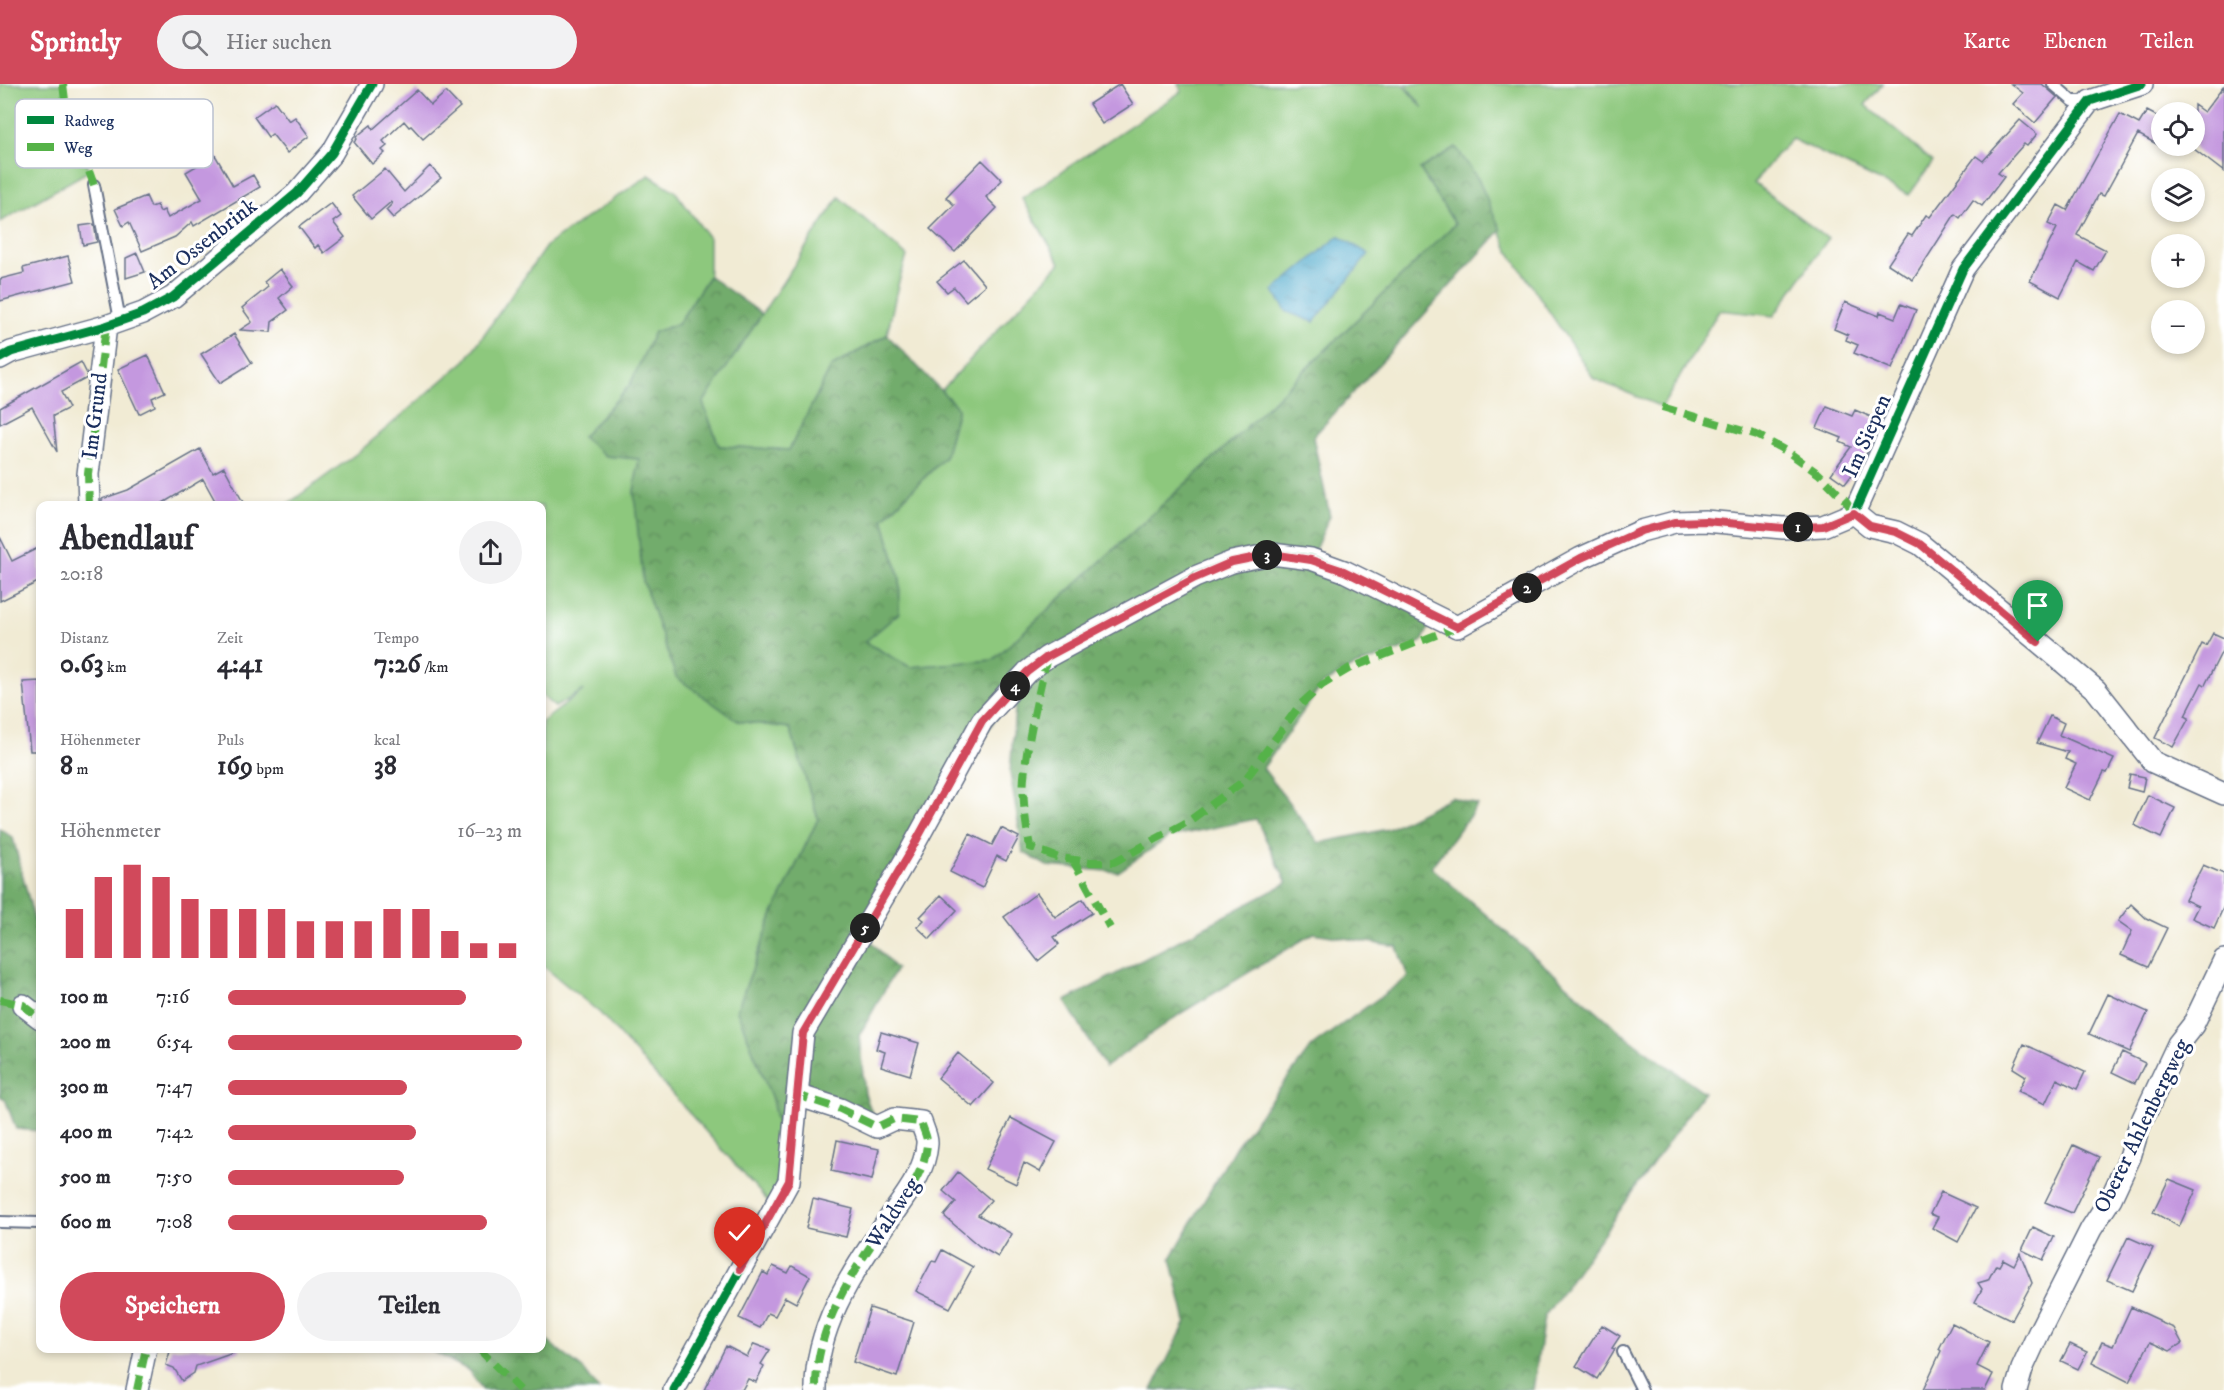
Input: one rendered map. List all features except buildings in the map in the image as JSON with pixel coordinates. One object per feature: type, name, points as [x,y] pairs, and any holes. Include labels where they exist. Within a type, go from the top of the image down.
[{"type":"street","name":"Am Ossenbrink","points":[[0,358],[11,352],[143,313],[174,297],[297,193],[332,153],[372,84]]},
{"type":"street","points":[[2090,102],[2142,84]]},
{"type":"street","name":"Im Siepen","points":[[674,1390],[789,1181],[803,1033],[910,852],[982,721],[1027,672],[1047,657],[1195,578],[1232,562],[1272,554],[1311,560],[1344,571],[1457,627],[1581,558],[1641,531],[1675,522],[1705,521],[1783,528],[1823,526],[1854,513],[1963,269],[2090,102]]},
{"type":"street","name":"Im Grund","points":[[88,501],[88,474],[113,323]]},
{"type":"street","points":[[1854,513],[1870,526],[1896,532],[1920,544],[2096,690],[2153,762],[2224,794]]},
{"type":"street","name":"Oberer Ahlenbergweg","points":[[2016,1390],[2022,1369],[2039,1332],[2091,1228],[2111,1198],[2130,1157],[2139,1127],[2178,1044],[2193,1025],[2224,960]]},
{"type":"street","points":[[23,1005],[36,1015]]},
{"type":"street","name":"Waldweg","points":[[797,1095],[840,1109],[877,1127],[894,1119],[921,1122],[928,1143],[921,1169],[842,1294],[828,1324],[818,1357],[816,1390]]},
{"type":"street","points":[[137,1390],[145,1353]]},
{"type":"lane","points":[[2053,84],[2073,101],[2090,102]]},
{"type":"lane","points":[[94,184],[113,323]]},
{"type":"lane","points":[[0,1222],[36,1223]]},
{"type":"lane","points":[[1623,1352],[1642,1390]]},
{"type":"green space","points":[[0,84],[64,84],[65,99],[15,99],[15,168],[88,168],[89,171],[0,222]]},
{"type":"green space","points":[[1178,84],[1402,84],[1423,108],[1405,84],[1883,84],[1865,105],[1933,162],[1909,195],[1792,139],[1754,183],[1828,239],[1774,316],[1719,310],[1662,407],[1594,379],[1508,250],[1478,179],[1420,169],[1455,224],[1230,443],[993,660],[910,667],[865,642],[899,613],[900,579],[883,519],[945,457],[958,409],[941,391],[1060,263],[1022,198],[1182,91]]},
{"type":"green space","points":[[1456,147],[1478,179],[1501,230],[1313,437],[1330,516],[1311,559],[1434,616],[1422,642],[1350,668],[1322,685],[1263,768],[1319,843],[1388,829],[1451,797],[1478,805],[1431,867],[1628,1038],[1704,1092],[1544,1317],[1533,1390],[1152,1390],[1186,1322],[1171,1258],[1236,1146],[1312,1046],[1408,977],[1397,947],[1314,933],[1183,1012],[1105,1067],[1065,1001],[1287,883],[1256,819],[1169,837],[1118,872],[1047,866],[1023,852],[1010,773],[1015,709],[1026,674],[1014,688],[863,932],[896,969],[859,1036],[865,1094],[877,1127],[801,1097],[789,1181],[772,1099],[737,1010],[773,914],[818,819],[790,728],[738,721],[676,677],[643,581],[634,492],[639,459],[606,456],[582,437],[630,385],[654,332],[678,324],[709,276],[762,314],[703,403],[719,446],[789,450],[831,367],[887,335],[958,408],[945,457],[883,519],[900,580],[899,613],[865,642],[910,667],[993,660],[1230,443],[1455,224],[1420,169]]},
{"type":"green space","points":[[649,175],[675,191],[709,238],[709,276],[678,324],[654,332],[630,385],[583,437],[606,456],[639,459],[634,492],[738,721],[790,728],[818,819],[773,914],[737,1010],[772,1099],[789,1181],[774,1208],[600,1013],[546,968],[546,719],[584,690],[555,707],[546,699],[546,501],[292,501],[360,451],[466,360],[547,245]]},
{"type":"green space","points":[[839,197],[907,256],[887,335],[831,367],[789,450],[719,446],[703,403]]},
{"type":"green space","points":[[0,829],[13,838],[36,924],[36,1131],[16,1129],[5,1099],[0,1096]]},
{"type":"green space","points":[[546,1340],[584,1370],[599,1390],[483,1390],[468,1370],[436,1353],[546,1353]]},
{"type":"water","points":[[1339,236],[1369,254],[1314,322],[1287,312],[1273,291]]},
{"type":"marked path","points":[[63,84],[65,99]]},
{"type":"marked path","points":[[88,168],[94,185]]},
{"type":"marked path","points":[[89,501],[88,474],[106,326]]},
{"type":"marked path","points":[[1662,407],[1757,435],[1788,452],[1819,474],[1846,501],[1854,513]]},
{"type":"marked path","points":[[1047,657],[1024,777],[1024,803],[1030,847],[1059,858],[1114,862],[1189,821],[1245,780],[1300,705],[1322,685],[1350,668],[1457,627]]},
{"type":"marked path","points":[[1073,860],[1110,928]]},
{"type":"marked path","points":[[0,1000],[23,1005],[36,1015]]},
{"type":"marked path","points":[[797,1098],[797,1095],[840,1109],[877,1127],[894,1119],[921,1122],[927,1142],[922,1167],[916,1178],[858,1265],[837,1304],[821,1346],[816,1390]]},
{"type":"marked path","points":[[137,1390],[145,1353]]},
{"type":"marked path","points":[[483,1353],[520,1390]]},
{"type":"cycle path","points":[[0,358],[11,352],[106,326],[143,313],[173,297],[297,193],[332,153],[372,84]]},
{"type":"cycle path","points":[[674,1390],[789,1181],[803,1033],[910,852],[982,721],[1027,672],[1047,657],[1195,577],[1232,562],[1272,554],[1311,559],[1344,571],[1457,627],[1581,558],[1641,531],[1675,522],[1705,521],[1783,528],[1823,526],[1854,513],[1963,269],[2090,101],[2142,84]]},
{"type":"route","points":[[740,1269],[789,1181],[803,1033],[910,852],[982,721],[1027,672],[1047,657],[1195,578],[1232,562],[1272,554],[1311,560],[1344,571],[1457,627],[1581,558],[1641,531],[1675,522],[1705,521],[1783,528],[1823,526],[1854,513],[1870,526],[1896,532],[1920,544],[2038,642]]}]
